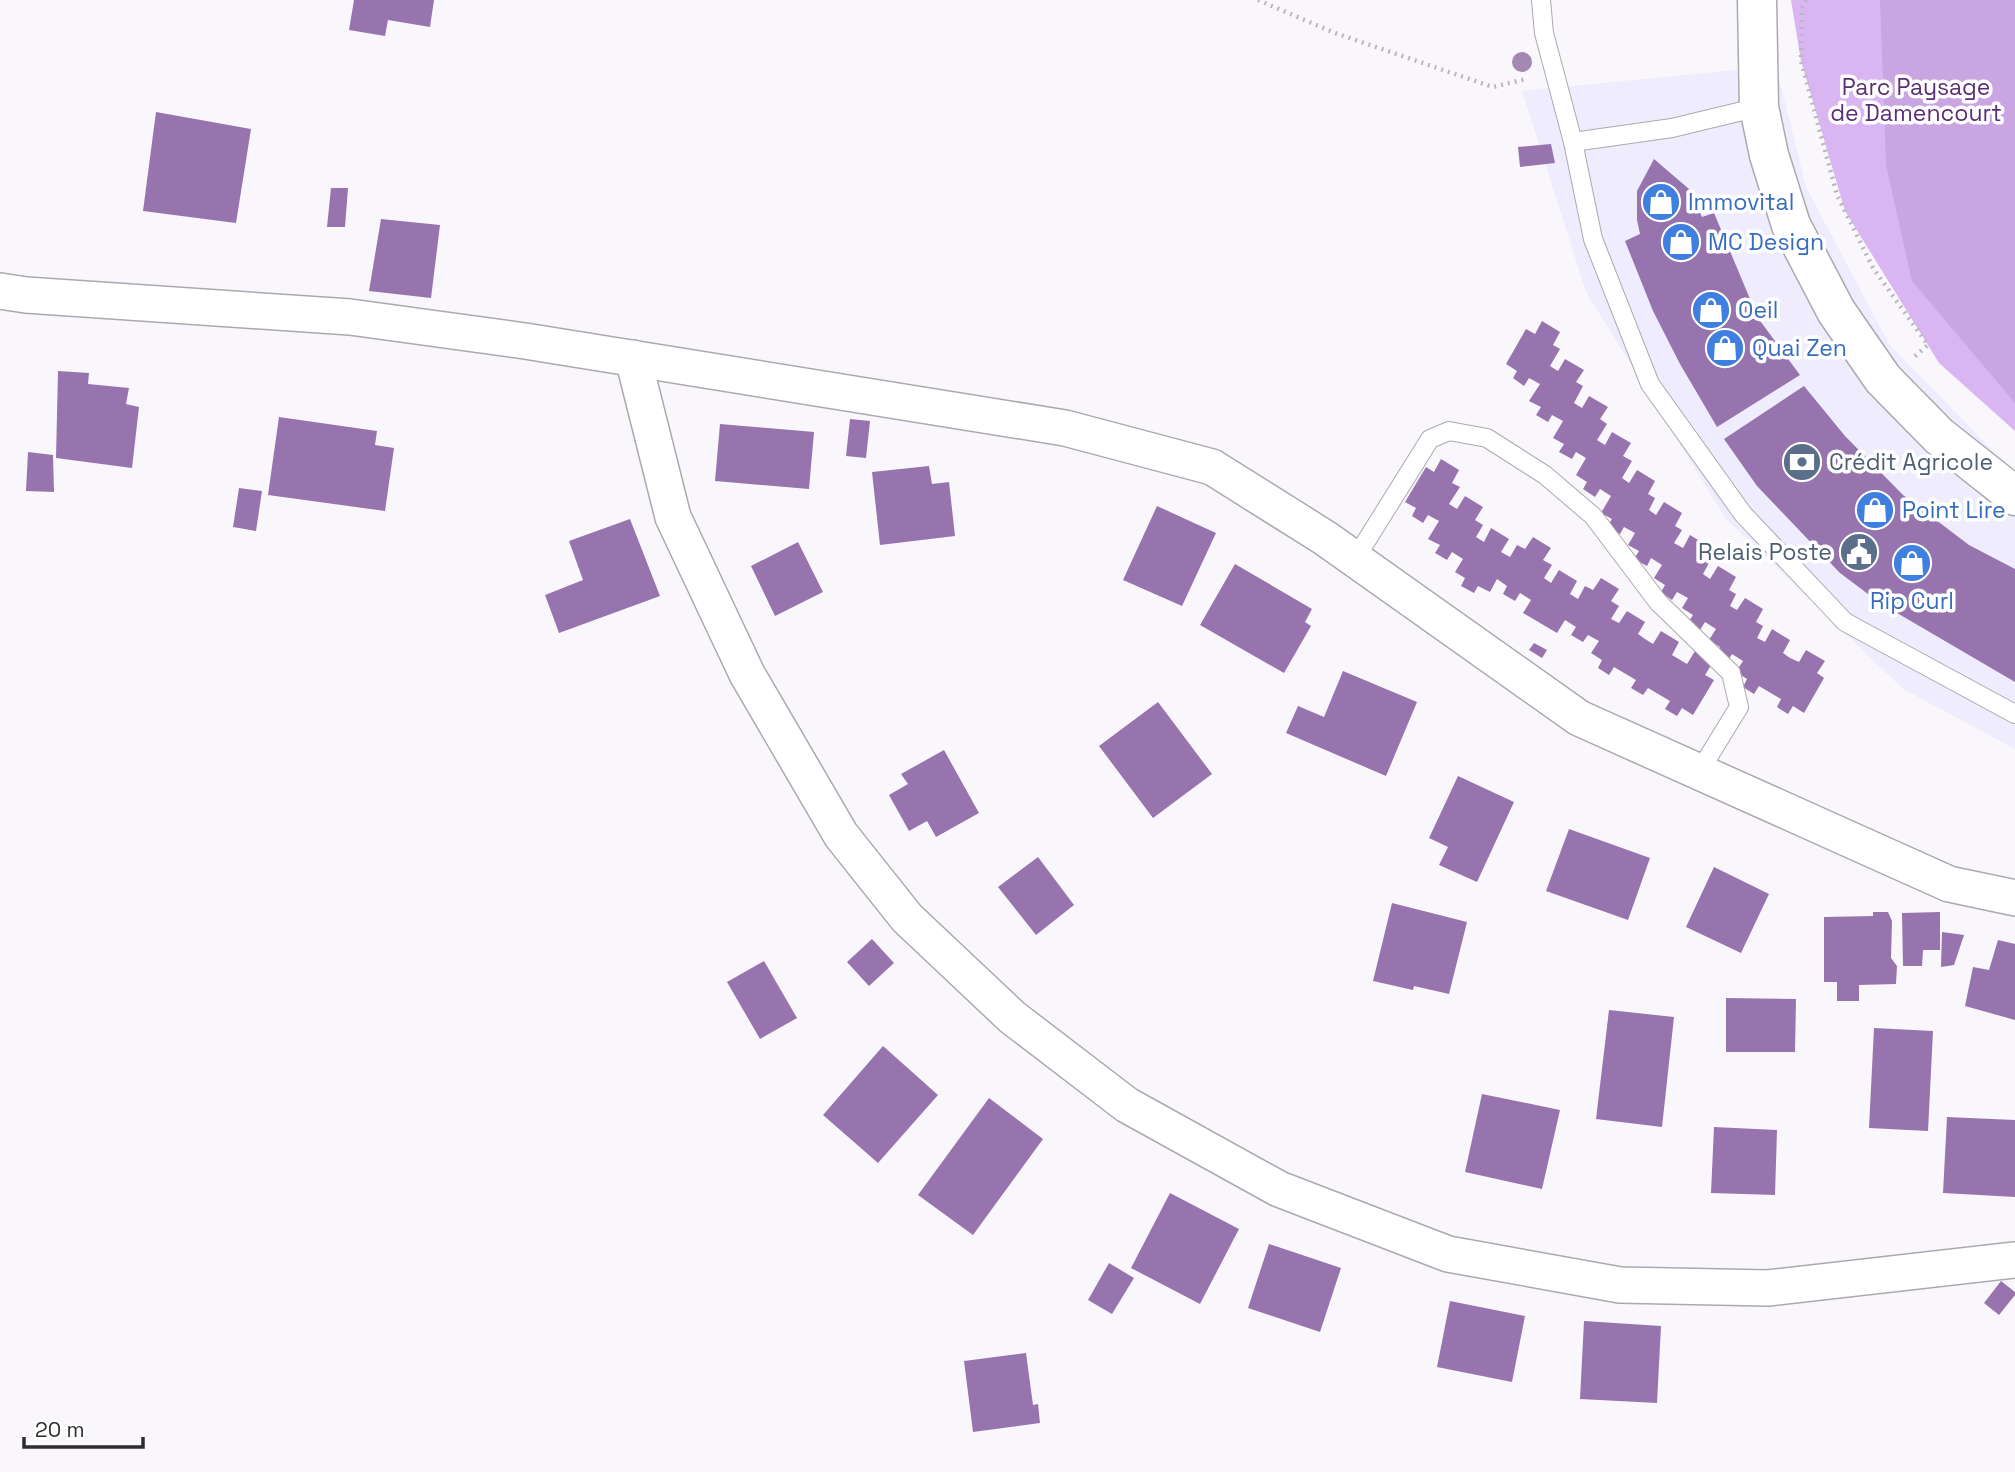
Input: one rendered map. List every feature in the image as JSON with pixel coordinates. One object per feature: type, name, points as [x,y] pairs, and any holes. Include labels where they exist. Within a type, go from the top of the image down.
[{"type":"street","points":[[1757,0],[1759,107],[1769,155],[1791,225],[1836,311],[1883,379],[1939,436],[2015,496]]},
{"type":"street","points":[[0,291],[350,317],[633,358],[1065,428],[1212,467],[1355,559],[1579,718],[1949,884],[2015,898]]},
{"type":"street","points":[[633,358],[673,517],[747,674],[841,835],[907,918],[1012,1017],[1127,1105],[1279,1189],[1448,1254],[1607,1283],[1768,1288],[2015,1260]]},
{"type":"lane","points":[[1541,0],[1544,33],[1573,142],[1593,239],[1650,384],[1743,514],[1845,622],[2015,714]]},
{"type":"lane","points":[[1573,142],[1672,128],[1759,107]]},
{"type":"lane","points":[[1355,559],[1430,439],[1449,431],[1487,438],[1545,475],[1593,516],[1658,602],[1731,673],[1739,707],[1699,772]]},
{"type":"path","points":[[1258,0],[1335,33],[1493,87],[1555,73]]},
{"type":"path","points":[[1806,0],[1802,8],[1801,61],[1837,195],[1873,268],[1927,345],[1914,356],[1924,365]]},
{"type":"shaded area","points":[[1776,66],[1806,187],[1889,344],[2009,467],[2015,470],[2015,749],[1903,689],[1726,519],[1586,292],[1522,91]]},
{"type":"green space","name":"Parc Paysage de Damencourt","points":[[1791,0],[2015,0],[2015,431],[1939,363],[1845,211],[1801,61]]},
{"type":"green space","name":"Parc Paysage de Damencourt","points":[[1880,0],[2015,0],[2015,403],[1912,281],[1886,165]]},
{"type":"building","points":[[354,0],[434,0],[430,27],[388,20],[385,36],[349,30]]},
{"type":"building","points":[[156,112],[251,129],[236,223],[143,211]]},
{"type":"building","points":[[1551,144],[1555,163],[1520,167],[1518,147]]},
{"type":"building","points":[[1654,159],[1689,189],[1702,217],[1714,213],[1758,318],[1800,375],[1717,427],[1653,311],[1625,241],[1640,234],[1637,191]]},
{"type":"building","points":[[331,188],[348,188],[345,227],[327,227]]},
{"type":"building","points":[[381,219],[440,225],[431,298],[369,291]]},
{"type":"building","points":[[1542,321],[1560,332],[1553,345],[1560,349],[1550,366],[1558,371],[1565,359],[1584,370],[1576,382],[1583,386],[1574,403],[1582,408],[1589,396],[1608,407],[1600,419],[1607,424],[1597,440],[1605,445],[1612,432],[1631,443],[1623,456],[1632,461],[1622,478],[1629,483],[1637,470],[1655,481],[1648,494],[1655,498],[1649,510],[1656,515],[1664,502],[1682,513],[1675,526],[1682,530],[1674,543],[1683,548],[1690,535],[1708,546],[1701,559],[1709,563],[1703,574],[1710,579],[1718,566],[1736,577],[1729,590],[1736,594],[1730,606],[1737,610],[1745,598],[1763,609],[1756,622],[1763,626],[1757,638],[1765,642],[1772,629],[1790,640],[1783,653],[1790,658],[1799,662],[1806,650],[1825,661],[1817,673],[1824,678],[1804,713],[1793,706],[1788,714],[1777,707],[1781,699],[1759,686],[1754,694],[1743,687],[1747,679],[1736,672],[1743,661],[1732,654],[1727,662],[1715,655],[1720,647],[1709,640],[1716,629],[1705,622],[1700,630],[1688,623],[1693,615],[1682,608],[1688,598],[1677,592],[1672,600],[1661,592],[1665,585],[1654,578],[1662,565],[1651,558],[1647,566],[1634,559],[1639,551],[1628,545],[1635,533],[1624,527],[1620,534],[1607,527],[1612,519],[1601,513],[1611,496],[1600,489],[1595,497],[1583,489],[1587,482],[1576,475],[1586,458],[1576,452],[1572,459],[1559,452],[1564,444],[1553,438],[1563,421],[1552,415],[1548,422],[1536,415],[1541,407],[1529,401],[1540,384],[1529,378],[1524,386],[1513,378],[1517,371],[1506,364],[1526,329],[1535,334]]},
{"type":"building","points":[[58,371],[89,373],[88,384],[129,388],[126,404],[139,407],[132,468],[56,458]]},
{"type":"building","points":[[1804,386],[1845,436],[1903,495],[1969,545],[2015,569],[2015,682],[1880,603],[1840,573],[1757,486],[1724,439]]},
{"type":"building","points":[[279,417],[377,431],[375,445],[394,448],[385,511],[268,495]]},
{"type":"building","points":[[850,419],[870,421],[866,458],[846,456]]},
{"type":"building","points":[[720,424],[814,432],[809,489],[715,481]]},
{"type":"building","points":[[28,452],[53,455],[54,492],[26,491]]},
{"type":"building","points":[[1441,459],[1459,470],[1452,483],[1460,487],[1449,504],[1457,509],[1465,496],[1483,507],[1475,520],[1483,525],[1476,537],[1484,542],[1491,528],[1509,539],[1501,552],[1510,557],[1517,545],[1525,549],[1533,537],[1551,548],[1543,560],[1552,565],[1544,578],[1551,583],[1559,570],[1577,581],[1570,594],[1578,599],[1585,586],[1593,590],[1601,578],[1619,589],[1611,601],[1619,606],[1611,619],[1619,623],[1627,611],[1645,622],[1638,634],[1653,644],[1661,631],[1679,642],[1672,655],[1687,664],[1695,651],[1713,662],[1705,675],[1714,680],[1693,715],[1682,708],[1677,716],[1665,709],[1670,701],[1648,688],[1643,695],[1631,688],[1636,680],[1614,667],[1609,675],[1598,668],[1602,660],[1591,653],[1599,641],[1588,635],[1583,642],[1571,635],[1576,627],[1565,620],[1557,633],[1523,613],[1531,600],[1520,593],[1515,601],[1503,594],[1507,586],[1497,579],[1490,592],[1478,586],[1474,593],[1461,586],[1465,578],[1455,572],[1463,559],[1452,552],[1447,560],[1435,553],[1440,545],[1428,539],[1439,521],[1428,515],[1423,523],[1412,516],[1416,508],[1405,502],[1426,467],[1434,472]]},
{"type":"building","points":[[929,466],[932,484],[949,482],[955,536],[880,545],[872,472]]},
{"type":"building","points":[[239,488],[262,491],[256,531],[233,527]]},
{"type":"building","points":[[1157,506],[1216,533],[1182,606],[1123,580]]},
{"type":"building","points":[[630,519],[660,596],[559,633],[545,595],[583,580],[569,541]]},
{"type":"building","points":[[798,542],[823,592],[775,616],[751,566]]},
{"type":"building","points":[[1235,564],[1312,609],[1305,622],[1311,626],[1284,673],[1200,625]]},
{"type":"building","points":[[1534,643],[1547,650],[1542,658],[1529,650]]},
{"type":"building","points":[[1343,671],[1417,702],[1386,776],[1286,733],[1298,706],[1324,717]]},
{"type":"building","points":[[1158,702],[1212,774],[1153,818],[1099,746]]},
{"type":"building","points":[[944,750],[979,813],[936,837],[927,821],[909,831],[889,795],[908,784],[901,774]]},
{"type":"building","points":[[1458,776],[1514,802],[1477,882],[1439,865],[1448,847],[1429,838]]},
{"type":"building","points":[[1569,829],[1650,858],[1628,920],[1546,891]]},
{"type":"building","points":[[1038,857],[1074,905],[1036,935],[998,887]]},
{"type":"building","points":[[1714,867],[1769,894],[1741,953],[1686,927]]},
{"type":"building","points":[[1392,903],[1467,922],[1449,994],[1414,986],[1413,990],[1373,981]]},
{"type":"building","points":[[1873,912],[1888,912],[1892,921],[1891,958],[1897,966],[1896,984],[1859,985],[1859,1001],[1837,1001],[1837,982],[1824,982],[1824,917],[1873,916]]},
{"type":"building","points":[[1940,912],[1940,950],[1923,950],[1922,966],[1903,966],[1902,913]]},
{"type":"building","points":[[1942,932],[1964,935],[1954,965],[1941,967]]},
{"type":"building","points":[[872,939],[894,963],[869,986],[847,962]]},
{"type":"building","points":[[1998,940],[2015,944],[2015,1020],[1965,1006],[1973,967],[1989,970]]},
{"type":"building","points":[[764,961],[797,1018],[760,1039],[727,982]]},
{"type":"building","points":[[1726,998],[1796,999],[1795,1052],[1726,1052]]},
{"type":"building","points":[[1609,1010],[1674,1017],[1662,1127],[1596,1119]]},
{"type":"building","points":[[1874,1028],[1933,1031],[1928,1131],[1869,1128]]},
{"type":"building","points":[[883,1046],[938,1095],[878,1163],[823,1115]]},
{"type":"building","points":[[1482,1094],[1560,1110],[1542,1189],[1465,1172]]},
{"type":"building","points":[[989,1098],[1043,1139],[973,1235],[918,1195]]},
{"type":"building","points":[[1947,1117],[2015,1120],[2015,1197],[1943,1193]]},
{"type":"building","points":[[1714,1127],[1777,1130],[1775,1195],[1711,1193]]},
{"type":"building","points":[[1170,1193],[1239,1229],[1200,1304],[1131,1268]]},
{"type":"building","points":[[1269,1244],[1341,1268],[1320,1332],[1248,1308]]},
{"type":"building","points":[[1109,1263],[1134,1278],[1112,1314],[1088,1300]]},
{"type":"building","points":[[2001,1281],[2015,1292],[2015,1295],[1999,1315],[1984,1303]]},
{"type":"building","points":[[1450,1301],[1525,1316],[1512,1382],[1437,1367]]},
{"type":"building","points":[[1584,1321],[1661,1326],[1657,1403],[1580,1399]]},
{"type":"building","points":[[1026,1353],[1033,1405],[1038,1404],[1040,1423],[973,1432],[964,1361]]},
{"type":"place","name":"Immovital","points":[[1661,202]]},
{"type":"place","name":"MC Design","points":[[1681,242]]},
{"type":"place","name":"Oeil","points":[[1711,310]]},
{"type":"place","name":"Quai Zen","points":[[1725,348]]},
{"type":"place","name":"Crédit Agricole","points":[[1802,462]]},
{"type":"place","name":"Point Lire","points":[[1875,510]]},
{"type":"place","name":"Relais Poste","points":[[1859,552]]},
{"type":"place","name":"Rip Curl","points":[[1912,563]]}]
